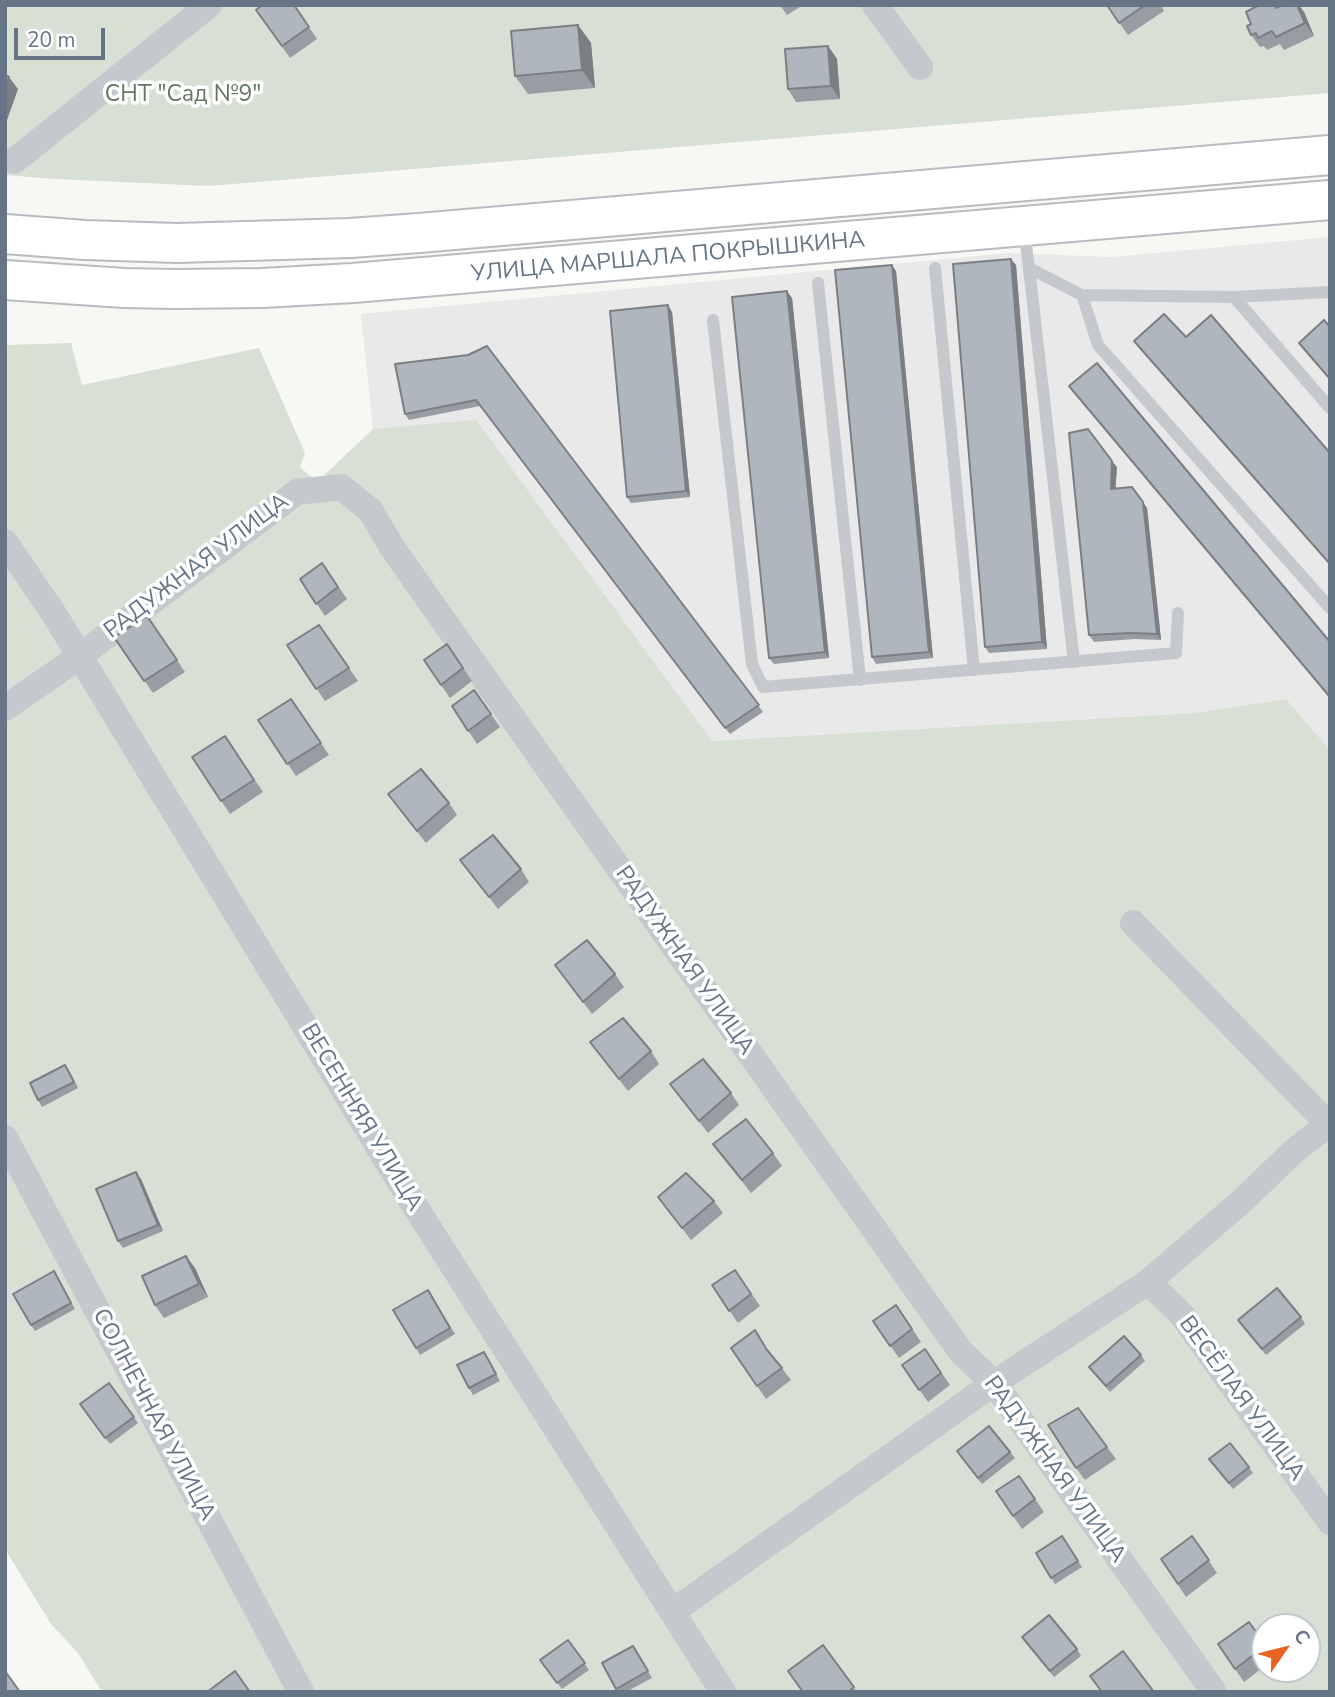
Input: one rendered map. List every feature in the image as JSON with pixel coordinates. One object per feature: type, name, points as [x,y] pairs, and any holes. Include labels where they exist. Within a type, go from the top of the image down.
[{"type":"main road","name":"УЛИЦА МАРШАЛА ПОКРЫШКИНА","points":[[5,234],[177,243],[350,237],[1330,155]]},
{"type":"main road","name":"УЛИЦА МАРШАЛА ПОКРЫШКИНА","points":[[5,280],[176,289],[353,284],[1330,200]]},
{"type":"street","points":[[15,161],[208,5]]},
{"type":"street","points":[[875,5],[920,67]]},
{"type":"street","name":"РАДУЖНАЯ УЛИЦА","points":[[5,708],[80,656],[297,492],[341,487],[370,510],[393,549],[961,1352],[993,1383],[1214,1692]]},
{"type":"street","name":"ВЕСЕННЯЯ УЛИЦА","points":[[5,542],[80,656],[401,1184],[723,1692]]},
{"type":"street","points":[[672,1612],[993,1383],[1148,1282],[1329,1123],[1133,923]]},
{"type":"street","name":"СОЛНЕЧНАЯ УЛИЦА","points":[[5,1138],[301,1692]]},
{"type":"street","name":"ВЕСЁЛАЯ УЛИЦА","points":[[1148,1282],[1182,1315],[1330,1522]]},
{"type":"lane","points":[[1024,226],[1074,662]]},
{"type":"lane","points":[[935,268],[974,670]]},
{"type":"lane","points":[[1029,268],[1082,295],[1234,296],[1330,292]]},
{"type":"lane","points":[[818,284],[860,680]]},
{"type":"lane","points":[[1082,295],[1098,345],[1330,608]]},
{"type":"lane","points":[[1234,296],[1330,408]]},
{"type":"lane","points":[[713,320],[752,664],[763,688],[1176,653],[1178,613]]},
{"type":"shaded area","points":[[1330,237],[1330,750],[1286,699],[1194,713],[712,741],[476,421],[373,429],[361,314],[1008,253],[1112,257]]},
{"type":"green space","name":"СНТ \"Сад №9\"","points":[[5,5],[1330,5],[1330,93],[209,186],[55,179],[5,175]]},
{"type":"green space","points":[[71,343],[82,385],[259,348],[305,453],[300,467],[317,482],[373,429],[476,420],[712,741],[1194,713],[1286,699],[1330,750],[1330,1692],[102,1692],[78,1653],[51,1624],[5,1549],[5,345]]},
{"type":"building","points":[[262,5],[294,5],[309,27],[282,46],[256,10]]},
{"type":"building","points":[[1107,5],[1145,5],[1119,23]]},
{"type":"building","points":[[1259,5],[1274,5],[1276,8],[1297,5],[1305,23],[1276,37],[1272,31],[1258,38],[1256,33],[1251,35],[1247,26],[1251,24],[1246,12]]},
{"type":"building","points":[[578,25],[582,70],[515,76],[511,31]]},
{"type":"building","points":[[828,46],[831,86],[788,89],[785,49]]},
{"type":"building","points":[[1011,259],[1042,642],[985,647],[953,264]]},
{"type":"building","points":[[892,265],[929,652],[872,657],[835,270]]},
{"type":"building","points":[[787,291],[825,652],[769,658],[732,297]]},
{"type":"building","points":[[668,305],[686,491],[627,497],[610,311]]},
{"type":"building","points":[[1164,314],[1186,337],[1211,315],[1330,453],[1330,564],[1134,341]]},
{"type":"building","points":[[1324,320],[1330,327],[1330,379],[1299,343]]},
{"type":"building","points":[[487,346],[759,705],[725,728],[476,400],[405,414],[395,364],[468,355]]},
{"type":"building","points":[[1097,363],[1330,642],[1330,697],[1069,386]]},
{"type":"building","points":[[1088,429],[1112,461],[1111,489],[1132,487],[1143,502],[1157,634],[1089,635],[1069,433]]},
{"type":"building","points":[[322,563],[338,587],[316,604],[300,579]]},
{"type":"building","points":[[147,616],[177,660],[144,681],[114,637]]},
{"type":"building","points":[[319,625],[349,668],[316,689],[287,645]]},
{"type":"building","points":[[447,644],[463,668],[441,685],[424,660]]},
{"type":"building","points":[[474,690],[491,714],[468,731],[452,706]]},
{"type":"building","points":[[291,699],[321,743],[287,764],[258,720]]},
{"type":"building","points":[[225,736],[254,780],[221,801],[192,757]]},
{"type":"building","points":[[421,769],[449,803],[417,831],[388,794]]},
{"type":"building","points":[[493,835],[521,869],[489,897],[460,860]]},
{"type":"building","points":[[587,940],[615,974],[583,1002],[555,965]]},
{"type":"building","points":[[623,1018],[651,1051],[619,1079],[590,1042]]},
{"type":"building","points":[[703,1059],[731,1093],[699,1121],[670,1084]]},
{"type":"building","points":[[65,1065],[74,1082],[38,1100],[30,1083]]},
{"type":"building","points":[[746,1119],[773,1153],[742,1180],[713,1144]]},
{"type":"building","points":[[136,1172],[158,1225],[118,1241],[96,1189]]},
{"type":"building","points":[[686,1173],[714,1201],[682,1228],[658,1197]]},
{"type":"building","points":[[186,1256],[199,1284],[155,1305],[142,1276]]},
{"type":"building","points":[[735,1270],[751,1294],[729,1311],[712,1285]]},
{"type":"building","points":[[54,1271],[71,1303],[31,1325],[13,1294]]},
{"type":"building","points":[[1277,1288],[1301,1317],[1262,1349],[1238,1320]]},
{"type":"building","points":[[428,1290],[450,1328],[416,1348],[393,1310]]},
{"type":"building","points":[[896,1305],[912,1329],[890,1346],[873,1321]]},
{"type":"building","points":[[755,1330],[782,1368],[757,1386],[731,1348]]},
{"type":"building","points":[[1124,1336],[1141,1355],[1106,1386],[1089,1367]]},
{"type":"building","points":[[925,1349],[941,1373],[919,1390],[902,1365]]},
{"type":"building","points":[[484,1352],[496,1374],[469,1388],[457,1365]]},
{"type":"building","points":[[109,1383],[134,1417],[105,1438],[80,1404]]},
{"type":"building","points":[[1078,1408],[1107,1447],[1076,1468],[1048,1425]]},
{"type":"building","points":[[989,1426],[1010,1452],[978,1478],[957,1451]]},
{"type":"building","points":[[1230,1443],[1249,1467],[1229,1483],[1209,1459]]},
{"type":"building","points":[[1019,1476],[1035,1499],[1013,1516],[996,1491]]},
{"type":"building","points":[[1062,1536],[1078,1561],[1051,1578],[1036,1553]]},
{"type":"building","points":[[1192,1536],[1209,1560],[1178,1584],[1161,1559]]},
{"type":"building","points":[[1049,1615],[1077,1649],[1050,1671],[1022,1637]]},
{"type":"building","points":[[1249,1622],[1251,1625],[1251,1657],[1235,1669],[1218,1644]]},
{"type":"building","points":[[568,1640],[585,1663],[557,1683],[540,1660]]},
{"type":"building","points":[[823,1645],[854,1687],[848,1692],[803,1692],[788,1671]]},
{"type":"building","points":[[633,1646],[648,1671],[616,1689],[602,1663]]},
{"type":"building","points":[[1123,1651],[1154,1692],[1102,1692],[1090,1676]]},
{"type":"building","points":[[5,1671],[20,1692],[5,1692]]},
{"type":"building","points":[[235,1671],[250,1692],[207,1692]]}]
